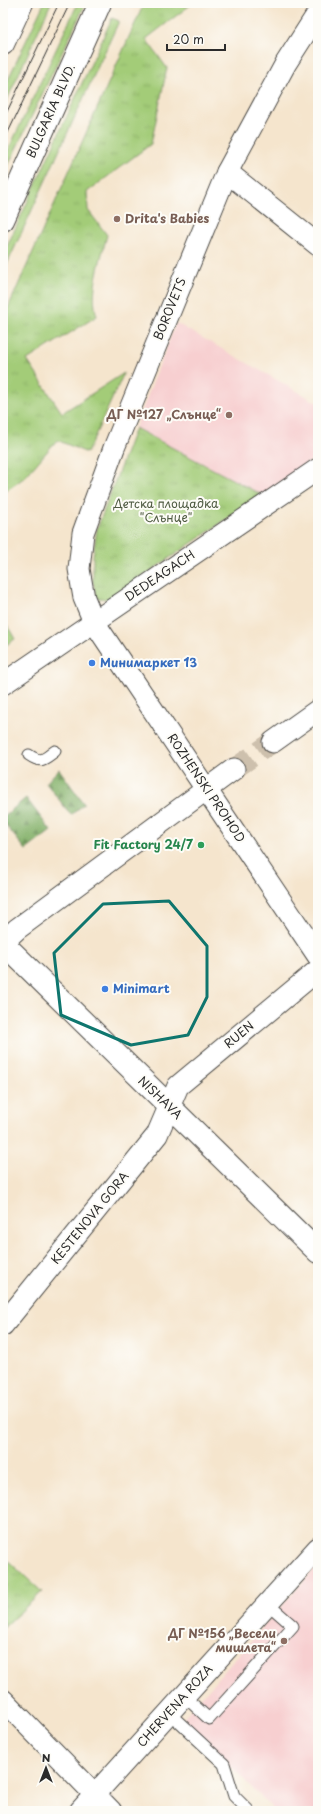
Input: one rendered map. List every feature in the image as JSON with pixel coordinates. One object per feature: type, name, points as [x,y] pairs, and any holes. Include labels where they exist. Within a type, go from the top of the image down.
[{"type":"street","points":[[3,44],[22,3]]},
{"type":"street","name":"BULGARIA BLVD.","points":[[3,220],[100,3]]},
{"type":"street","name":"BOROVETS","points":[[94,622],[84,598],[79,569],[83,533],[121,428],[227,172],[286,63],[318,13]]},
{"type":"street","points":[[227,172],[318,246]]},
{"type":"street","name":"DEDEAGACH","points":[[3,684],[318,469]]},
{"type":"street","name":"ROZHENSKI PROHOD","points":[[94,622],[318,956]]},
{"type":"street","points":[[273,742],[318,710]]},
{"type":"street","points":[[3,943],[24,924],[234,769]]},
{"type":"street","name":"NISHAVA","points":[[3,943],[318,1252]]},
{"type":"street","name":"RUEN","points":[[169,1106],[178,1086],[318,970]]},
{"type":"street","name":"KESTENOVA GORA","points":[[3,1325],[157,1135],[169,1106]]},
{"type":"street","name":"CHERVENA ROZA","points":[[80,1811],[318,1548]]},
{"type":"street","points":[[3,1700],[111,1811]]},
{"type":"lane","points":[[29,755],[36,760],[43,760],[55,751]]},
{"type":"lane","points":[[184,1696],[209,1719],[293,1626],[268,1604]]},
{"type":"lane","points":[[169,1713],[224,1764],[234,1796],[249,1811]]},
{"type":"highlighted area","points":[[169,901],[207,946],[207,997],[188,1035],[131,1045],[61,1015],[54,953],[103,904]]},
{"type":"shaded area","name":"ДГ №127 „Слънце“","points":[[176,323],[318,403],[318,456],[262,495],[135,428]]},
{"type":"shaded area","name":"ДГ №156 „Весели мишлета“","points":[[318,1565],[318,1811],[275,1811],[183,1718]]},
{"type":"green space","points":[[44,3],[51,3],[3,109],[3,90]]},
{"type":"green space","points":[[78,3],[86,3],[3,176],[3,161]]},
{"type":"green space","points":[[148,3],[193,3],[146,39],[167,68],[151,144],[87,192],[88,210],[107,235],[95,286],[94,296],[97,316],[27,360],[62,413],[124,373],[87,453],[57,440],[25,477],[3,493],[3,319],[141,10]]},
{"type":"green space","points":[[112,18],[119,21],[3,273],[3,255]]},
{"type":"green space","name":"Детска площадка \"Слънце\"","points":[[135,428],[262,495],[114,596],[108,599],[97,598],[93,582],[93,556],[97,529]]},
{"type":"green space","points":[[3,618],[15,639],[3,647]]},
{"type":"green space","points":[[59,769],[84,804],[71,815],[46,783]]},
{"type":"green space","points":[[26,798],[51,831],[26,850],[3,822],[3,817]]},
{"type":"green space","points":[[3,1556],[42,1592],[3,1628]]},
{"type":"tunnel","points":[[234,769],[273,742]]},
{"type":"tram line","points":[[3,120],[59,3]]},
{"type":"tram line","points":[[3,143],[70,3]]},
{"type":"place","name":"Drita's Babies","points":[[117,219]]},
{"type":"place","name":"ДГ №127 „Слънце“","points":[[229,415]]},
{"type":"place","name":"Минимаркет 13","points":[[92,663]]},
{"type":"place","name":"Fit Factory 24/7","points":[[201,845]]},
{"type":"place","name":"Minimart","points":[[105,989]]},
{"type":"place","name":"ДГ №156 „Весели мишлета“","points":[[284,1641]]}]
